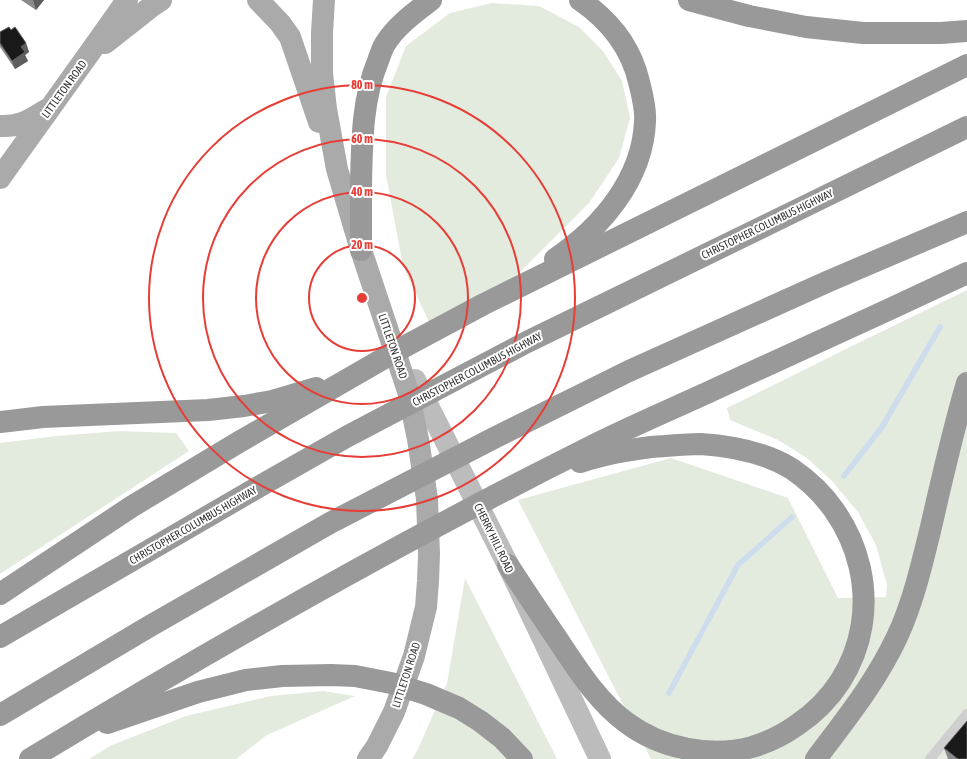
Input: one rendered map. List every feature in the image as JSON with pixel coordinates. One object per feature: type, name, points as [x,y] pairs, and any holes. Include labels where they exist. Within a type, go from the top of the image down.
[{"type":"highway","points":[[361,250],[363,130],[367,100],[373,73],[385,45],[393,33],[410,16],[431,0]]},
{"type":"highway","points":[[484,304],[567,251],[595,227],[611,209],[624,189],[635,167],[643,144],[646,120],[643,96],[637,72],[628,50],[608,24],[580,0]]},
{"type":"highway","points":[[689,0],[749,16],[813,28],[863,33],[941,33],[967,31]]},
{"type":"highway","points":[[0,594],[131,507],[400,348],[484,304],[967,65]]},
{"type":"highway","name":"CHRISTOPHER COLUMBUS HIGHWAY","points":[[0,637],[253,490],[520,345],[967,127]]},
{"type":"highway","points":[[0,715],[150,626],[330,523],[492,439],[629,371],[829,280],[967,222]]},
{"type":"highway","points":[[30,759],[192,662],[386,552],[588,447],[967,273]]},
{"type":"highway","points":[[0,422],[43,417],[208,410],[244,406],[272,401],[346,380]]},
{"type":"highway","points":[[816,759],[878,672],[897,637],[911,600],[967,383]]},
{"type":"highway","points":[[508,565],[584,680],[609,708],[627,723],[646,734],[660,741],[683,748],[721,752],[741,750],[765,743],[786,733],[806,719],[824,703],[841,680],[853,659],[862,627],[864,594],[860,567],[853,543],[842,522],[828,502],[811,484],[792,469],[770,459],[735,449],[711,445],[673,445],[640,449],[592,458],[510,488]]},
{"type":"highway","points":[[66,737],[198,692],[246,680],[282,676],[355,676],[391,683],[426,694],[459,708],[480,721],[504,741],[522,759]]},
{"type":"main road","name":"LITTLETON ROAD","points":[[0,178],[127,0]]},
{"type":"main road","points":[[86,59],[161,0]]},
{"type":"main road","points":[[258,0],[280,23],[290,37],[346,201]]},
{"type":"main road","name":"LITTLETON ROAD","points":[[324,0],[322,73],[326,109],[338,169],[361,250],[408,391],[418,439],[427,499],[429,554],[426,607],[414,656],[394,712],[377,746],[368,759]]},
{"type":"main road","points":[[0,126],[18,125],[50,107]]},
{"type":"main road","name":"CHERRY HILL ROAD","points":[[384,318],[508,565],[600,759]]},
{"type":"lane","points":[[930,759],[967,714]]},
{"type":"shaded area","points":[[492,3],[539,6],[579,27],[603,51],[622,81],[630,118],[619,158],[589,203],[513,279],[429,322],[403,266],[386,175],[386,97],[406,46],[450,13]]},
{"type":"shaded area","points":[[967,290],[967,759],[651,759],[518,500],[671,458],[788,498],[838,598],[886,597],[887,585],[876,545],[858,512],[832,481],[807,458],[778,440],[730,420],[727,408]]},
{"type":"shaded area","points":[[119,431],[176,433],[189,451],[0,574],[0,443],[57,436]]},
{"type":"shaded area","points":[[465,578],[557,759],[412,759],[418,749],[447,683]]},
{"type":"shaded area","points":[[323,691],[355,696],[267,735],[236,759],[89,759],[112,745],[186,716],[271,696]]},
{"type":"building","points":[[9,27],[11,30],[15,27],[26,43],[21,47],[25,52],[12,61],[0,43],[0,32]]},
{"type":"building","points":[[967,721],[967,759],[958,759],[944,748]]},
{"type":"waterway","points":[[844,476],[882,427],[940,327]]},
{"type":"waterway","points":[[669,693],[738,565],[792,517]]}]
